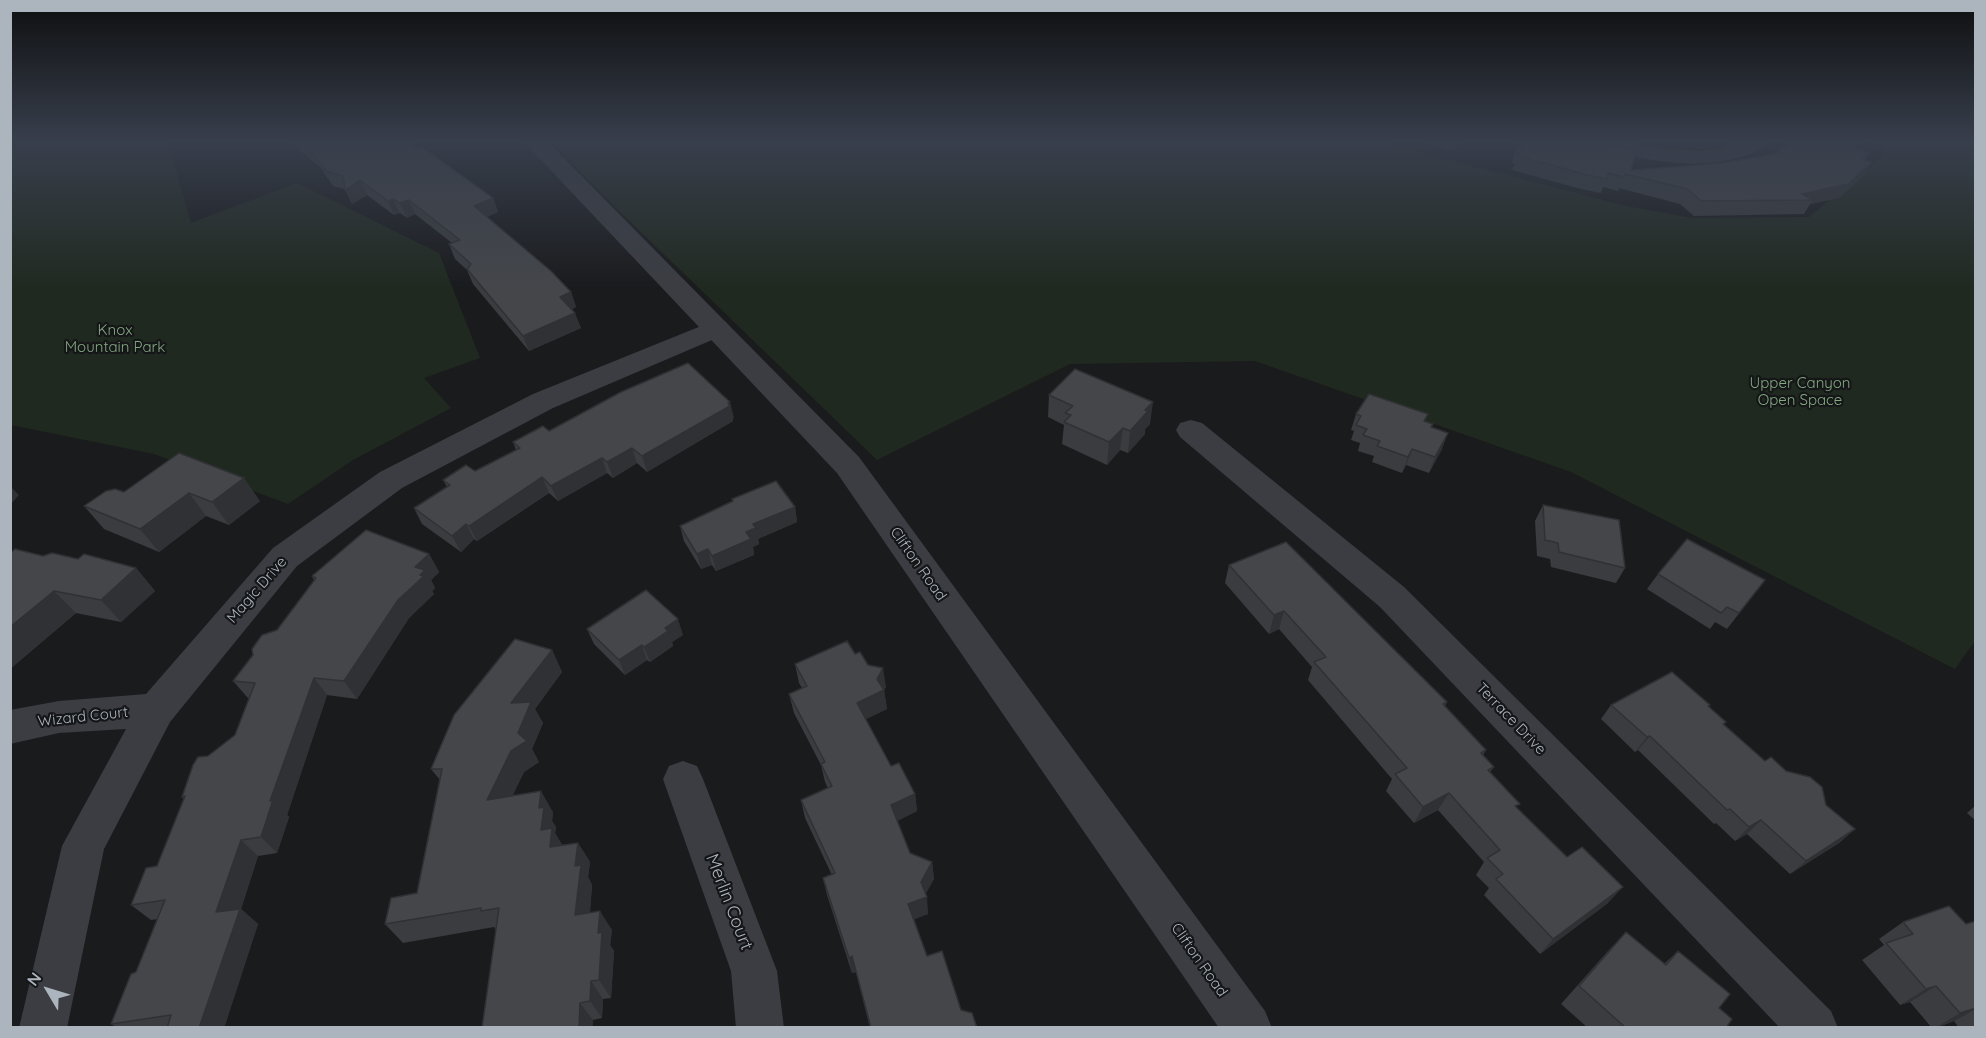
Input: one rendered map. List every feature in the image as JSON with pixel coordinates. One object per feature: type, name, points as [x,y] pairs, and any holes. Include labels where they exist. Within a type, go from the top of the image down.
[{"type":"street","name":"Clifton Road","points":[[584,191],[848,465],[1248,1028]]},
{"type":"street","name":"Magic Drive","points":[[43,1028],[83,846],[156,710],[285,557],[391,480],[543,401],[716,328]]},
{"type":"street","name":"Terrace Drive","points":[[1191,430],[1392,597],[1814,1028]]},
{"type":"street","name":"Wizard Court","points":[[10,727],[59,717],[156,710]]},
{"type":"street","name":"Merlin Court","points":[[682,779],[754,971],[759,1028]]},
{"type":"green space","name":"Knox Mountain Park","points":[[10,191],[182,191],[191,223],[275,191],[314,191],[439,253],[480,358],[424,378],[451,408],[353,460],[288,504],[154,454],[11,425]]},
{"type":"green space","name":"Upper Canyon Open Space","points":[[600,191],[1570,191],[1626,206],[1693,218],[1809,217],[1839,191],[1975,191],[1975,641],[1955,669],[1571,472],[1255,361],[1070,364],[877,460]]},
{"type":"building","points":[[375,191],[484,191],[493,198],[474,206],[551,271],[571,292],[560,297],[575,313],[523,336],[467,269],[471,264],[449,244],[460,240],[409,200],[400,203],[393,199],[388,201]]},
{"type":"building","points":[[1691,191],[1814,191],[1802,194],[1813,200],[1701,201]]},
{"type":"building","points":[[688,363],[730,402],[728,403],[730,406],[642,456],[632,448],[607,462],[602,458],[551,486],[542,477],[469,526],[466,524],[452,536],[414,508],[450,485],[443,480],[466,465],[475,471],[520,448],[513,442],[543,426],[549,431],[621,392]]},
{"type":"building","points":[[1075,369],[1153,402],[1130,431],[1123,428],[1109,442],[1064,422],[1071,415],[1065,413],[1073,406],[1049,395]]},
{"type":"building","points":[[1369,394],[1428,414],[1424,421],[1433,424],[1431,427],[1448,433],[1435,457],[1412,449],[1408,457],[1377,446],[1380,441],[1363,435],[1367,429],[1356,425],[1361,416],[1356,414]]},
{"type":"building","points":[[179,453],[244,478],[212,502],[189,493],[140,529],[84,506],[106,491],[115,489],[124,492]]},
{"type":"building","points":[[776,481],[795,507],[753,524],[756,528],[746,532],[751,539],[712,556],[708,549],[697,554],[680,526],[733,501],[732,499]]},
{"type":"building","points":[[1543,505],[1619,520],[1625,568],[1559,552],[1558,543],[1545,540]]},
{"type":"building","points":[[366,530],[429,554],[415,567],[425,570],[420,575],[424,576],[398,600],[344,681],[314,678],[270,801],[273,800],[261,837],[241,840],[216,912],[240,909],[199,1028],[167,1028],[171,1015],[111,1024],[131,974],[136,972],[165,900],[131,905],[146,868],[157,866],[185,796],[182,797],[193,765],[198,757],[208,756],[235,735],[255,683],[233,681],[253,655],[252,649],[262,635],[277,630],[316,578],[312,576]]},
{"type":"building","points":[[1687,539],[1765,580],[1739,613],[1727,607],[1721,613],[1658,574]]},
{"type":"building","points":[[1286,542],[1447,702],[1443,704],[1486,750],[1481,753],[1494,767],[1488,770],[1520,804],[1515,806],[1567,857],[1582,847],[1623,887],[1553,939],[1496,879],[1503,874],[1487,858],[1500,850],[1449,793],[1423,807],[1395,774],[1407,768],[1314,662],[1326,657],[1284,611],[1274,615],[1229,565]]},
{"type":"building","points":[[15,549],[43,556],[52,553],[78,559],[84,554],[136,568],[101,600],[54,591],[10,627],[10,553]]},
{"type":"building","points":[[646,590],[678,619],[665,628],[668,631],[619,660],[587,629]]},
{"type":"building","points":[[515,639],[552,650],[511,703],[531,702],[518,733],[527,741],[511,751],[487,800],[541,791],[539,808],[544,807],[541,830],[552,828],[550,847],[578,843],[575,866],[581,865],[575,915],[600,911],[598,933],[602,932],[599,980],[591,981],[590,1001],[580,1003],[579,1028],[482,1028],[499,908],[481,911],[481,908],[385,924],[391,898],[417,893],[442,769],[431,769],[454,715]]},
{"type":"building","points":[[847,641],[855,654],[860,652],[868,665],[883,668],[877,679],[884,690],[857,703],[891,766],[899,763],[915,794],[891,805],[910,853],[932,862],[921,882],[927,897],[908,904],[927,956],[942,951],[961,1010],[972,1013],[977,1028],[871,1028],[852,956],[849,958],[823,878],[835,873],[801,800],[832,786],[821,764],[825,762],[789,694],[807,686],[795,664]]},
{"type":"building","points":[[1672,672],[1710,705],[1708,706],[1726,722],[1723,724],[1765,761],[1771,757],[1786,771],[1810,777],[1822,787],[1826,805],[1855,829],[1806,861],[1761,820],[1749,827],[1730,809],[1727,810],[1650,736],[1647,737],[1611,705]]},
{"type":"building","points":[[1949,906],[1966,924],[1976,921],[1976,1008],[1960,1013],[1936,986],[1926,989],[1886,943],[1913,934],[1903,922]]},
{"type":"building","points":[[1626,932],[1666,965],[1678,951],[1730,994],[1719,1008],[1732,1019],[1726,1028],[1626,1028],[1579,986]]}]
